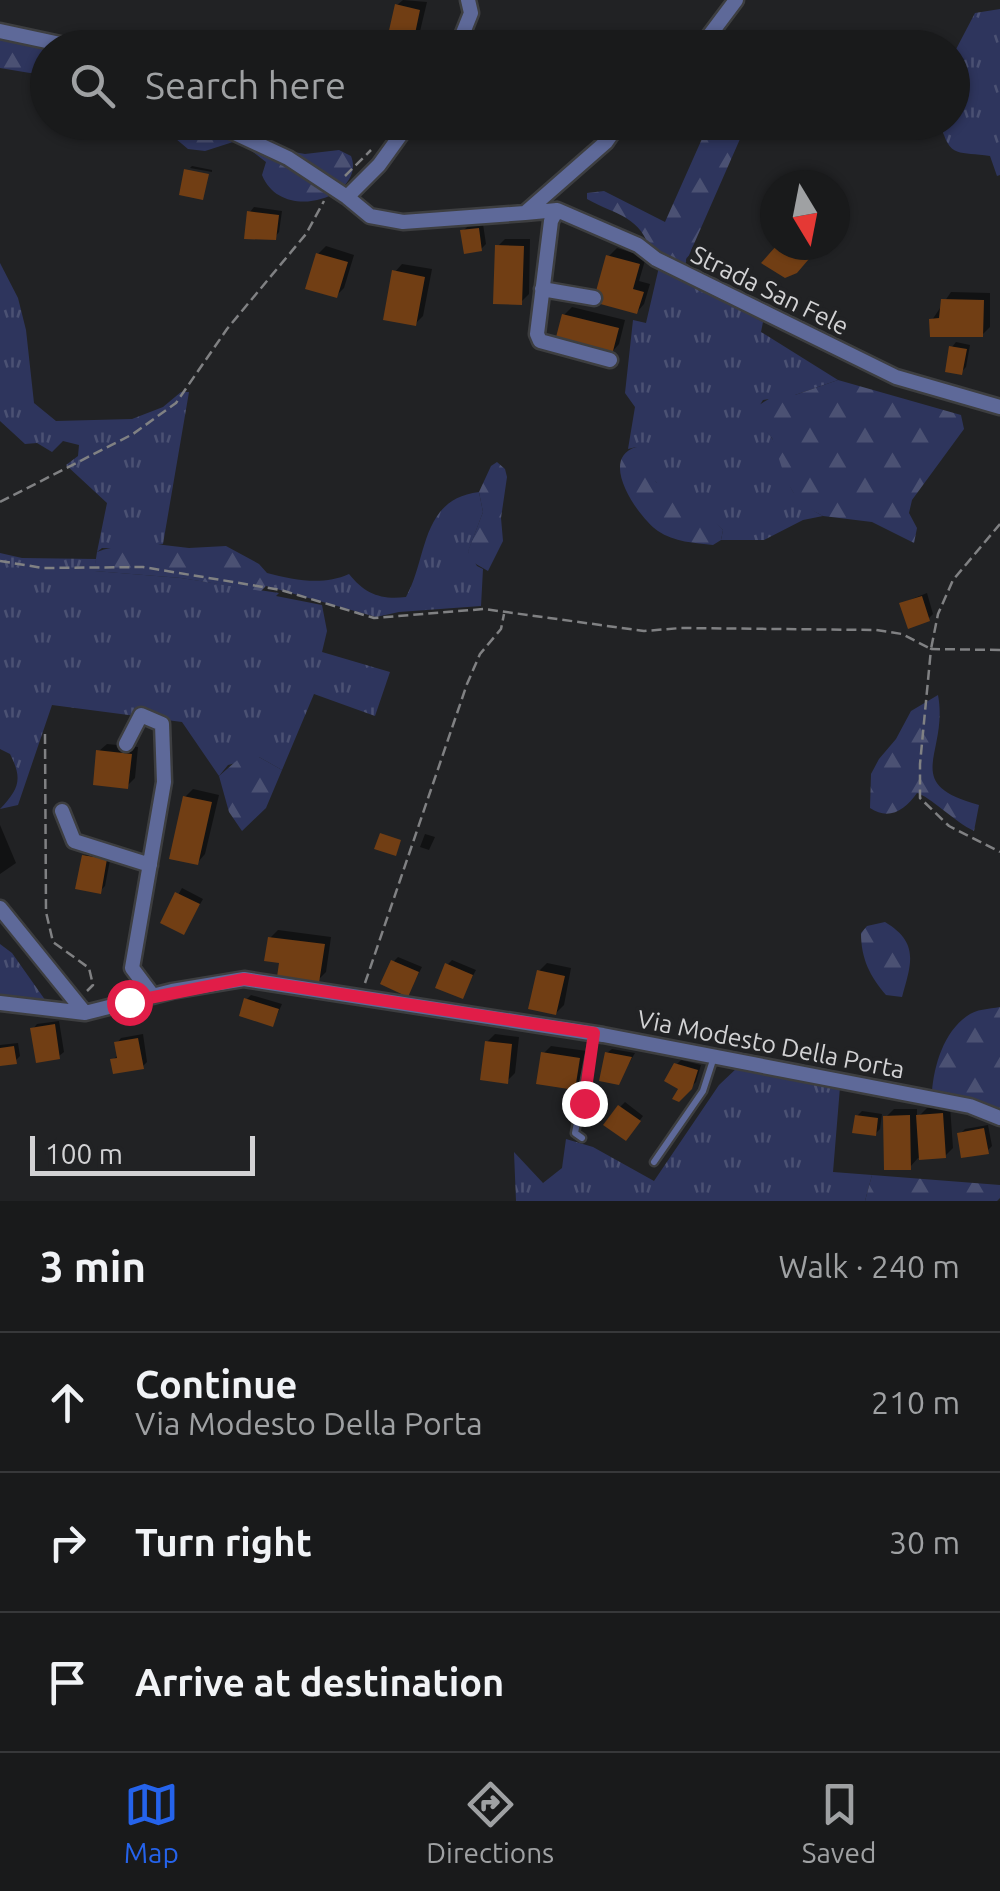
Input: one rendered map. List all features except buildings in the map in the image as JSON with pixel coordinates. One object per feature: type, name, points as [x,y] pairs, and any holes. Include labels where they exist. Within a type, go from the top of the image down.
[{"type":"street","points":[[465,30],[472,13],[468,0]]},
{"type":"street","points":[[714,30],[736,0]]},
{"type":"street","points":[[0,31],[30,37]]},
{"type":"street","name":"Strada San Fele","points":[[250,140],[288,158],[370,216],[404,222],[557,210],[638,245],[656,259],[896,377],[1000,406]]},
{"type":"street","points":[[348,197],[397,140]]},
{"type":"street","points":[[525,213],[607,140]]},
{"type":"street","points":[[557,210],[550,220],[536,327],[540,341],[610,360]]},
{"type":"street","points":[[542,289],[594,298]]},
{"type":"street","points":[[126,744],[141,715],[162,724],[164,782],[132,968],[153,996]]},
{"type":"street","points":[[62,811],[74,840],[150,865]]},
{"type":"street","points":[[0,908],[81,1009]]},
{"type":"street","name":"Via Modesto Della Porta","points":[[0,1003],[81,1009],[244,979],[594,1033],[970,1106],[1000,1118]]},
{"type":"lane","points":[[582,1138],[576,1133],[594,1033]]},
{"type":"lane","points":[[654,1162],[703,1091],[714,1056]]},
{"type":"path","points":[[0,502],[132,434],[176,403],[227,329],[306,234],[333,187],[378,140]]},
{"type":"path","points":[[1000,524],[953,580],[938,614],[920,764],[920,798],[948,826],[1000,852]]},
{"type":"path","points":[[0,561],[43,568],[143,568],[281,590],[374,618],[484,609],[644,632],[681,628],[876,630],[902,634],[931,649],[1000,650]]},
{"type":"path","points":[[360,997],[468,684],[480,654],[501,629],[505,612]]},
{"type":"path","points":[[46,734],[46,912],[53,942],[89,968],[93,985],[81,1009]]},
{"type":"green space","points":[[1000,9],[997,176],[990,156],[957,152],[946,140],[970,140],[970,30],[966,30],[975,13]]},
{"type":"green space","points":[[0,34],[30,43],[30,73],[0,68]]},
{"type":"green space","points":[[177,140],[256,140],[305,154],[339,150],[351,156],[353,170],[347,183],[335,193],[303,202],[272,190],[262,175],[266,162],[249,149],[233,142],[205,151],[188,149]]},
{"type":"green space","points":[[701,140],[740,140],[683,269],[651,253],[635,224],[587,199],[587,193],[604,191],[665,222]]},
{"type":"green space","points":[[0,263],[18,298],[26,330],[34,403],[56,421],[132,419],[163,407],[181,392],[189,392],[163,544],[136,549],[102,548],[97,552],[107,503],[66,465],[78,456],[79,445],[63,441],[52,452],[37,443],[25,444],[0,421]]},
{"type":"green space","points":[[659,267],[763,322],[761,332],[838,380],[795,395],[763,400],[753,416],[773,440],[793,492],[823,516],[803,520],[764,540],[721,540],[723,530],[663,489],[653,479],[636,447],[628,449],[635,407],[625,393],[633,320],[646,323]]},
{"type":"green space","points":[[838,380],[961,415],[964,429],[912,500],[909,513],[917,528],[914,543],[872,522],[823,516],[800,504],[786,480],[772,438],[752,416],[752,409],[779,393],[795,395]]},
{"type":"green space","points":[[636,447],[642,449],[656,482],[714,520],[723,530],[721,540],[713,545],[685,541],[664,535],[650,524],[632,502],[621,475],[620,463]]},
{"type":"green space","points":[[497,462],[507,477],[501,518],[503,541],[488,571],[469,560],[468,551],[483,512],[479,492],[491,466]]},
{"type":"green space","points":[[479,492],[483,512],[468,552],[483,569],[481,606],[376,617],[266,586],[267,573],[319,581],[349,574],[374,594],[406,597],[436,518],[460,497]]},
{"type":"green space","points":[[155,544],[189,548],[226,546],[259,564],[269,583],[261,591],[181,578],[94,571],[97,552]]},
{"type":"green space","points":[[0,553],[22,558],[96,559],[95,571],[181,578],[279,593],[276,596],[322,605],[327,631],[322,652],[390,672],[375,716],[314,694],[282,770],[259,757],[228,765],[219,776],[182,722],[52,705],[18,805],[0,809],[15,789],[18,777],[10,754],[0,749]]},
{"type":"green space","points":[[938,695],[940,716],[934,777],[940,787],[955,797],[979,805],[974,831],[917,793],[896,812],[884,814],[870,808],[871,774],[879,759],[896,739],[911,711]]},
{"type":"green space","points":[[242,756],[259,757],[282,770],[266,808],[242,831],[229,812],[219,776]]},
{"type":"green space","points":[[885,922],[908,946],[910,964],[902,997],[886,995],[871,974],[863,951],[861,933],[867,926]]},
{"type":"green space","points":[[0,944],[12,953],[48,1004],[0,999]]},
{"type":"green space","points":[[1000,1007],[1000,1113],[965,1098],[932,1092],[938,1060],[952,1031],[971,1014]]},
{"type":"green space","points":[[738,1067],[840,1087],[833,1172],[872,1175],[865,1201],[516,1201],[514,1152],[543,1183],[562,1168],[566,1139],[593,1147],[654,1181],[719,1085]]},
{"type":"green space","points":[[872,1175],[1000,1185],[1000,1198],[865,1201]]},
{"type":"route","points":[[129,1002],[244,979],[594,1033],[584,1103]]}]
